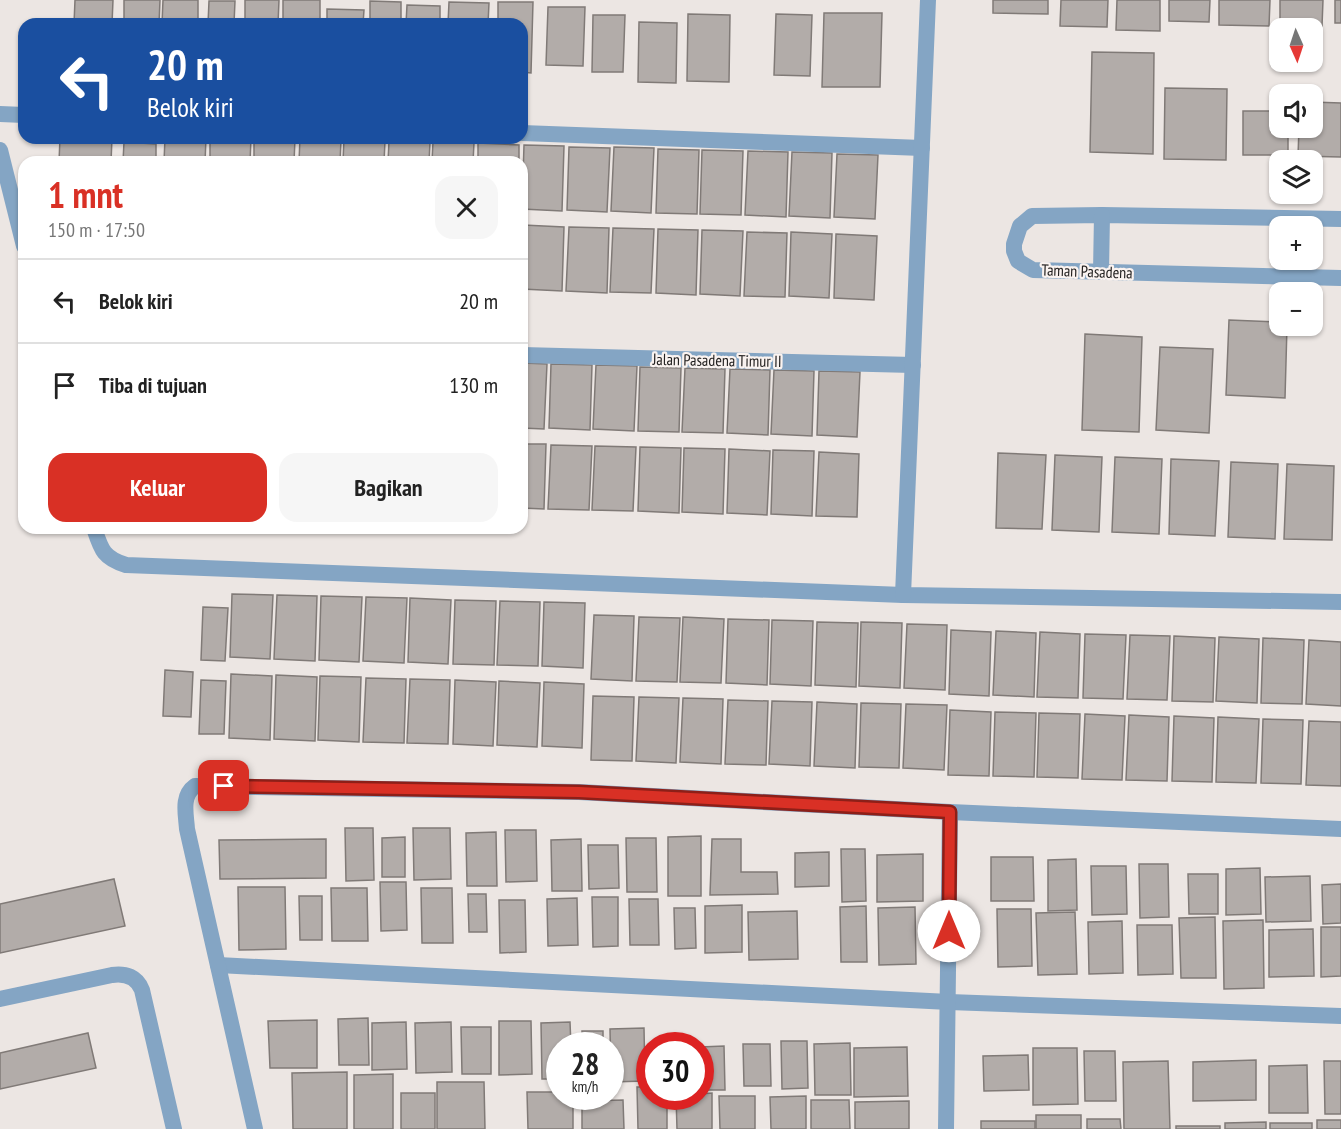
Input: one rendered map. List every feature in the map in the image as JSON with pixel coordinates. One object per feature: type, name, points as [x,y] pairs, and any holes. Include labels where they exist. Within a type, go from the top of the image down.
[{"type":"street","points":[[903,595],[928,0]]},
{"type":"street","points":[[0,114],[18,115]]},
{"type":"street","points":[[528,133],[922,148]]},
{"type":"street","points":[[0,150],[18,222]]},
{"type":"street","points":[[1101,272],[1102,215]]},
{"type":"street","name":"Taman Pasadena","points":[[1341,219],[1032,216],[1020,226],[1014,244],[1018,261],[1028,268],[1341,278]]},
{"type":"street","name":"Jalan Pasadena Timur II","points":[[528,355],[913,364]]},
{"type":"street","points":[[96,534],[103,552],[112,560],[126,565],[903,595],[1341,602]]},
{"type":"street","points":[[255,1129],[187,829],[186,796],[189,790],[198,785],[579,792],[950,812],[1341,829]]},
{"type":"street","points":[[946,1129],[950,812]]},
{"type":"street","points":[[218,965],[949,1002],[1341,1016]]},
{"type":"street","points":[[0,999],[112,975],[130,975],[142,990],[174,1129]]},
{"type":"building","points":[[75,0],[113,0],[112,18],[74,18]]},
{"type":"building","points":[[124,0],[160,0],[159,18],[124,18]]},
{"type":"building","points":[[163,0],[198,0],[198,18],[162,18]]},
{"type":"building","points":[[245,0],[279,0],[278,18],[245,18]]},
{"type":"building","points":[[283,0],[320,0],[320,18],[283,18]]},
{"type":"building","points":[[993,0],[1048,0],[1048,14],[993,13]]},
{"type":"building","points":[[1061,0],[1108,0],[1107,27],[1060,26]]},
{"type":"building","points":[[1117,0],[1160,0],[1160,31],[1116,30]]},
{"type":"building","points":[[1169,0],[1210,0],[1209,22],[1169,21]]},
{"type":"building","points":[[1219,0],[1270,0],[1269,26],[1219,25]]},
{"type":"building","points":[[1280,0],[1323,0],[1322,18],[1280,18]]},
{"type":"building","points":[[1335,0],[1341,0],[1341,23],[1335,23]]},
{"type":"building","points":[[209,1],[235,1],[234,18],[208,18]]},
{"type":"building","points":[[370,1],[401,2],[401,18],[370,18]]},
{"type":"building","points":[[449,2],[489,3],[488,18],[448,18]]},
{"type":"building","points":[[498,2],[533,2],[531,73],[528,73],[528,18],[498,18]]},
{"type":"building","points":[[407,5],[440,6],[440,18],[406,18]]},
{"type":"building","points":[[548,7],[585,7],[583,66],[546,65]]},
{"type":"building","points":[[327,9],[364,10],[363,18],[327,18]]},
{"type":"building","points":[[824,13],[882,13],[880,87],[822,87]]},
{"type":"building","points":[[688,14],[730,15],[729,82],[687,81]]},
{"type":"building","points":[[776,14],[812,15],[810,76],[774,75]]},
{"type":"building","points":[[593,15],[625,15],[623,72],[592,72]]},
{"type":"building","points":[[639,22],[677,23],[676,83],[638,82]]},
{"type":"building","points":[[1092,52],[1154,53],[1153,154],[1090,152]]},
{"type":"building","points":[[1165,88],[1227,89],[1226,160],[1164,159]]},
{"type":"building","points":[[1323,102],[1341,103],[1341,157],[1323,157],[1323,150],[1298,150],[1299,138],[1323,138]]},
{"type":"building","points":[[1243,111],[1269,111],[1269,138],[1288,138],[1288,150],[1269,150],[1269,155],[1243,155]]},
{"type":"building","points":[[60,144],[112,144],[111,156],[59,156]]},
{"type":"building","points":[[124,144],[156,144],[156,156],[123,156]]},
{"type":"building","points":[[165,144],[206,144],[205,156],[164,156]]},
{"type":"building","points":[[210,144],[251,144],[250,156],[210,156]]},
{"type":"building","points":[[254,144],[295,144],[294,156],[254,156]]},
{"type":"building","points":[[300,144],[341,144],[340,156],[299,156]]},
{"type":"building","points":[[344,144],[385,144],[384,156],[343,156]]},
{"type":"building","points":[[389,144],[430,144],[429,156],[388,156]]},
{"type":"building","points":[[433,144],[474,144],[473,156],[432,156]]},
{"type":"building","points":[[478,144],[519,145],[519,156],[478,156]]},
{"type":"building","points":[[524,145],[564,146],[562,211],[528,209],[528,156],[524,156]]},
{"type":"building","points":[[569,147],[610,148],[607,212],[567,210]]},
{"type":"building","points":[[614,147],[654,148],[651,213],[611,211]]},
{"type":"building","points":[[658,149],[699,150],[697,214],[656,213]]},
{"type":"building","points":[[702,150],[743,151],[741,215],[700,214]]},
{"type":"building","points":[[748,151],[788,152],[786,217],[745,215]]},
{"type":"building","points":[[792,152],[832,153],[830,218],[789,216]]},
{"type":"building","points":[[837,154],[878,155],[875,219],[834,217]]},
{"type":"building","points":[[528,225],[564,227],[562,291],[528,289]]},
{"type":"building","points":[[569,227],[609,228],[607,293],[566,291]]},
{"type":"building","points":[[613,228],[654,229],[651,293],[610,292]]},
{"type":"building","points":[[658,229],[698,230],[696,295],[656,293]]},
{"type":"building","points":[[702,230],[743,231],[740,296],[700,294]]},
{"type":"building","points":[[747,232],[787,233],[785,297],[744,296]]},
{"type":"building","points":[[791,232],[832,234],[829,298],[789,296]]},
{"type":"building","points":[[836,234],[877,236],[874,300],[834,298]]},
{"type":"building","points":[[1229,320],[1269,322],[1269,336],[1287,336],[1285,398],[1226,395]]},
{"type":"building","points":[[1085,334],[1142,337],[1139,432],[1082,430]]},
{"type":"building","points":[[1160,347],[1213,349],[1209,433],[1156,430]]},
{"type":"building","points":[[528,363],[547,364],[544,429],[528,428]]},
{"type":"building","points":[[551,364],[592,365],[590,430],[549,428]]},
{"type":"building","points":[[596,365],[637,366],[634,431],[593,429]]},
{"type":"building","points":[[640,367],[681,368],[679,432],[638,431]]},
{"type":"building","points":[[685,368],[725,369],[723,433],[682,432]]},
{"type":"building","points":[[730,369],[770,370],[768,435],[727,433]]},
{"type":"building","points":[[774,370],[814,371],[812,436],[771,434]]},
{"type":"building","points":[[819,371],[860,372],[857,437],[817,435]]},
{"type":"building","points":[[528,444],[546,444],[544,509],[528,508]]},
{"type":"building","points":[[551,445],[592,446],[589,510],[548,509]]},
{"type":"building","points":[[595,446],[636,447],[633,511],[592,510]]},
{"type":"building","points":[[640,447],[681,448],[679,513],[638,511]]},
{"type":"building","points":[[684,448],[725,449],[723,514],[682,512]]},
{"type":"building","points":[[729,449],[770,451],[767,515],[727,513]]},
{"type":"building","points":[[773,450],[814,451],[812,516],[771,514]]},
{"type":"building","points":[[819,452],[859,454],[857,517],[816,516]]},
{"type":"building","points":[[998,453],[1046,455],[1042,529],[996,528]]},
{"type":"building","points":[[1055,455],[1102,457],[1099,532],[1052,530]]},
{"type":"building","points":[[1115,457],[1162,459],[1159,534],[1112,532]]},
{"type":"building","points":[[1171,459],[1219,461],[1215,536],[1169,534]]},
{"type":"building","points":[[1231,462],[1278,464],[1275,539],[1228,537]]},
{"type":"building","points":[[1287,464],[1334,466],[1332,540],[1284,539]]},
{"type":"building","points":[[232,594],[273,595],[270,659],[230,657]]},
{"type":"building","points":[[277,595],[317,596],[315,661],[274,659]]},
{"type":"building","points":[[321,596],[362,597],[359,662],[319,660]]},
{"type":"building","points":[[366,597],[407,598],[404,663],[363,661]]},
{"type":"building","points":[[410,598],[451,600],[448,664],[408,662]]},
{"type":"building","points":[[455,600],[496,601],[494,665],[453,664]]},
{"type":"building","points":[[500,601],[540,602],[538,666],[497,665]]},
{"type":"building","points":[[544,602],[585,603],[583,668],[542,666]]},
{"type":"building","points":[[203,607],[228,608],[225,661],[201,660]]},
{"type":"building","points":[[594,615],[634,616],[632,681],[591,679]]},
{"type":"building","points":[[639,617],[680,618],[677,682],[636,681]]},
{"type":"building","points":[[683,617],[724,619],[721,683],[680,682]]},
{"type":"building","points":[[728,619],[769,620],[767,685],[726,683]]},
{"type":"building","points":[[772,620],[813,621],[811,686],[770,684]]},
{"type":"building","points":[[817,622],[858,623],[856,687],[815,685]]},
{"type":"building","points":[[861,622],[902,623],[900,688],[859,686]]},
{"type":"building","points":[[907,624],[947,625],[945,690],[904,688]]},
{"type":"building","points":[[951,630],[991,632],[989,696],[949,694]]},
{"type":"building","points":[[996,631],[1036,633],[1034,697],[993,695]]},
{"type":"building","points":[[1040,632],[1080,634],[1078,698],[1037,697]]},
{"type":"building","points":[[1085,634],[1126,635],[1123,699],[1083,698]]},
{"type":"building","points":[[1130,635],[1170,636],[1167,700],[1127,699]]},
{"type":"building","points":[[1174,636],[1215,638],[1213,702],[1172,701]]},
{"type":"building","points":[[1219,637],[1259,639],[1257,703],[1216,701]]},
{"type":"building","points":[[1263,638],[1304,640],[1302,704],[1261,703]]},
{"type":"building","points":[[1309,640],[1341,642],[1341,706],[1306,704]]},
{"type":"building","points":[[165,670],[193,672],[191,717],[163,716]]},
{"type":"building","points":[[231,674],[272,676],[270,740],[229,738]]},
{"type":"building","points":[[276,675],[317,677],[315,741],[274,739]]},
{"type":"building","points":[[320,676],[361,677],[359,742],[318,740]]},
{"type":"building","points":[[366,678],[406,679],[404,743],[363,742]]},
{"type":"building","points":[[410,679],[450,680],[448,744],[407,743]]},
{"type":"building","points":[[201,680],[226,681],[224,734],[199,734]]},
{"type":"building","points":[[455,680],[496,682],[493,746],[453,744]]},
{"type":"building","points":[[499,681],[540,683],[537,747],[497,745]]},
{"type":"building","points":[[544,682],[584,684],[582,748],[542,746]]},
{"type":"building","points":[[593,696],[634,697],[632,761],[591,760]]},
{"type":"building","points":[[639,697],[679,698],[676,763],[636,761]]},
{"type":"building","points":[[683,698],[723,699],[721,764],[680,762]]},
{"type":"building","points":[[728,700],[768,701],[766,765],[725,764]]},
{"type":"building","points":[[772,701],[812,702],[810,766],[769,764]]},
{"type":"building","points":[[817,702],[857,704],[855,768],[814,766]]},
{"type":"building","points":[[861,703],[901,704],[899,768],[859,767]]},
{"type":"building","points":[[906,704],[947,705],[944,770],[903,768]]},
{"type":"building","points":[[950,710],[991,712],[989,776],[948,775]]},
{"type":"building","points":[[995,712],[1036,713],[1034,777],[993,776]]},
{"type":"building","points":[[1039,713],[1080,714],[1078,778],[1037,777]]},
{"type":"building","points":[[1085,714],[1125,716],[1122,780],[1082,779]]},
{"type":"building","points":[[1129,715],[1169,717],[1167,781],[1126,780]]},
{"type":"building","points":[[1174,716],[1214,718],[1212,782],[1172,781]]},
{"type":"building","points":[[1218,717],[1259,719],[1256,783],[1216,782]]},
{"type":"building","points":[[1263,719],[1303,720],[1301,784],[1261,783]]},
{"type":"building","points":[[1309,721],[1341,722],[1341,786],[1306,785]]},
{"type":"building","points":[[345,828],[373,828],[374,880],[346,881]]},
{"type":"building","points":[[413,828],[450,828],[451,879],[414,880]]},
{"type":"building","points":[[505,830],[536,830],[537,881],[506,882]]},
{"type":"building","points":[[496,832],[497,886],[467,886],[466,833]]},
{"type":"building","points":[[701,836],[701,896],[668,896],[668,837]]},
{"type":"building","points":[[405,837],[405,877],[382,877],[382,838]]},
{"type":"building","points":[[626,838],[656,838],[657,892],[627,892]]},
{"type":"building","points":[[326,839],[326,878],[220,879],[219,840]]},
{"type":"building","points":[[581,839],[582,891],[552,891],[551,840]]},
{"type":"building","points":[[712,839],[741,839],[741,872],[777,872],[778,894],[710,895]]},
{"type":"building","points":[[588,845],[618,845],[619,888],[589,889]]},
{"type":"building","points":[[841,849],[865,849],[866,901],[842,902]]},
{"type":"building","points":[[829,852],[829,886],[795,887],[795,853]]},
{"type":"building","points":[[923,854],[923,901],[877,902],[877,855]]},
{"type":"building","points":[[991,857],[1033,857],[1034,901],[991,901]]},
{"type":"building","points":[[1076,859],[1077,910],[1048,911],[1048,860]]},
{"type":"building","points":[[1139,864],[1168,864],[1169,917],[1140,918]]},
{"type":"building","points":[[1091,866],[1126,866],[1127,914],[1092,915]]},
{"type":"building","points":[[1260,868],[1261,914],[1226,915],[1226,869]]},
{"type":"building","points":[[1188,874],[1218,874],[1218,914],[1189,914]]},
{"type":"building","points":[[1310,876],[1311,921],[1266,922],[1265,877]]},
{"type":"building","points":[[114,879],[125,926],[0,953],[0,904]]},
{"type":"building","points":[[380,882],[406,882],[407,930],[381,931]]},
{"type":"building","points":[[1341,884],[1341,923],[1323,924],[1322,885]]},
{"type":"building","points":[[238,887],[285,887],[286,949],[239,950]]},
{"type":"building","points":[[331,888],[367,888],[368,941],[332,941]]},
{"type":"building","points":[[421,888],[452,888],[453,943],[422,943]]},
{"type":"building","points":[[468,894],[486,894],[487,932],[469,932]]},
{"type":"building","points":[[299,896],[322,896],[322,940],[300,940]]},
{"type":"building","points":[[592,897],[618,897],[618,946],[593,947]]},
{"type":"building","points":[[577,898],[578,945],[548,946],[547,899]]},
{"type":"building","points":[[629,899],[658,899],[659,945],[630,945]]},
{"type":"building","points":[[499,900],[525,900],[526,952],[500,953]]},
{"type":"building","points":[[742,905],[742,952],[705,953],[705,906]]},
{"type":"building","points":[[866,906],[867,962],[841,962],[840,907]]},
{"type":"building","points":[[915,907],[916,964],[879,965],[878,908]]},
{"type":"building","points":[[674,908],[695,908],[696,948],[675,949]]},
{"type":"building","points":[[997,909],[1031,909],[1032,966],[998,967]]},
{"type":"building","points":[[797,911],[798,959],[749,960],[748,912]]},
{"type":"building","points":[[1075,912],[1077,974],[1038,975],[1036,913]]},
{"type":"building","points":[[1215,917],[1216,978],[1181,978],[1179,918]]},
{"type":"building","points":[[1263,920],[1264,988],[1224,989],[1223,921]]},
{"type":"building","points":[[1122,921],[1123,973],[1089,974],[1088,922]]},
{"type":"building","points":[[1137,925],[1172,925],[1173,974],[1138,975]]},
{"type":"building","points":[[1321,927],[1341,927],[1341,976],[1321,977]]},
{"type":"building","points":[[1313,929],[1314,976],[1269,977],[1269,930]]},
{"type":"building","points":[[368,1018],[369,1065],[339,1065],[338,1019]]},
{"type":"building","points":[[317,1020],[317,1068],[270,1068],[268,1021]]},
{"type":"building","points":[[499,1021],[531,1021],[532,1074],[499,1075]]},
{"type":"building","points":[[406,1022],[407,1069],[372,1070],[372,1023]]},
{"type":"building","points":[[451,1022],[452,1072],[416,1073],[415,1023]]},
{"type":"building","points":[[570,1022],[570,1032],[546,1032],[546,1079],[542,1079],[541,1023]]},
{"type":"building","points":[[461,1027],[491,1027],[491,1074],[462,1074]]},
{"type":"building","points":[[644,1028],[644,1032],[636,1032],[636,1081],[624,1082],[624,1032],[610,1032],[610,1029]]},
{"type":"building","points":[[88,1033],[96,1068],[0,1089],[0,1053]]},
{"type":"building","points":[[781,1041],[807,1041],[808,1088],[782,1089]]},
{"type":"building","points":[[850,1043],[851,1095],[815,1095],[814,1044]]},
{"type":"building","points":[[743,1044],[770,1044],[771,1086],[744,1086]]},
{"type":"building","points":[[714,1046],[724,1046],[725,1090],[714,1090]]},
{"type":"building","points":[[907,1047],[908,1096],[854,1097],[854,1048]]},
{"type":"building","points":[[1033,1048],[1077,1048],[1078,1104],[1033,1105]]},
{"type":"building","points":[[1084,1051],[1115,1051],[1116,1101],[1085,1101]]},
{"type":"building","points":[[1028,1055],[1029,1090],[984,1091],[983,1056]]},
{"type":"building","points":[[1256,1060],[1256,1100],[1193,1101],[1193,1062]]},
{"type":"building","points":[[1168,1061],[1170,1129],[1124,1129],[1123,1062]]},
{"type":"building","points":[[1324,1061],[1341,1061],[1341,1114],[1325,1114]]},
{"type":"building","points":[[1307,1065],[1308,1113],[1269,1113],[1269,1066]]},
{"type":"building","points":[[347,1072],[347,1129],[293,1129],[292,1073]]},
{"type":"building","points":[[393,1074],[393,1129],[354,1129],[354,1075]]},
{"type":"building","points":[[437,1082],[484,1082],[485,1129],[437,1129]]},
{"type":"building","points":[[527,1092],[546,1092],[546,1110],[573,1110],[573,1129],[528,1129]]},
{"type":"building","points":[[401,1093],[435,1093],[435,1129],[401,1129]]},
{"type":"building","points":[[719,1096],[755,1096],[755,1129],[720,1129]]},
{"type":"building","points":[[806,1096],[806,1129],[771,1129],[770,1097]]},
{"type":"building","points":[[811,1100],[849,1100],[850,1129],[811,1129]]},
{"type":"building","points":[[909,1101],[909,1129],[855,1129],[855,1102]]},
{"type":"building","points":[[582,1110],[623,1110],[624,1129],[582,1129]]},
{"type":"building","points":[[638,1110],[667,1110],[667,1129],[638,1129]]},
{"type":"building","points":[[676,1110],[712,1110],[712,1129],[677,1129]]},
{"type":"building","points":[[1036,1115],[1081,1115],[1081,1129],[1036,1129]]},
{"type":"building","points":[[1087,1119],[1120,1119],[1121,1129],[1087,1129]]},
{"type":"building","points":[[1317,1120],[1341,1120],[1341,1129],[1317,1129]]},
{"type":"building","points":[[981,1121],[1035,1121],[1035,1129],[981,1129]]},
{"type":"building","points":[[1266,1122],[1266,1129],[1225,1129],[1225,1123]]},
{"type":"building","points":[[1270,1123],[1312,1123],[1312,1129],[1270,1129]]},
{"type":"building","points":[[1176,1126],[1220,1126],[1220,1129],[1176,1129]]},
{"type":"route","points":[[224,786],[579,792],[950,812],[949,931]]}]
